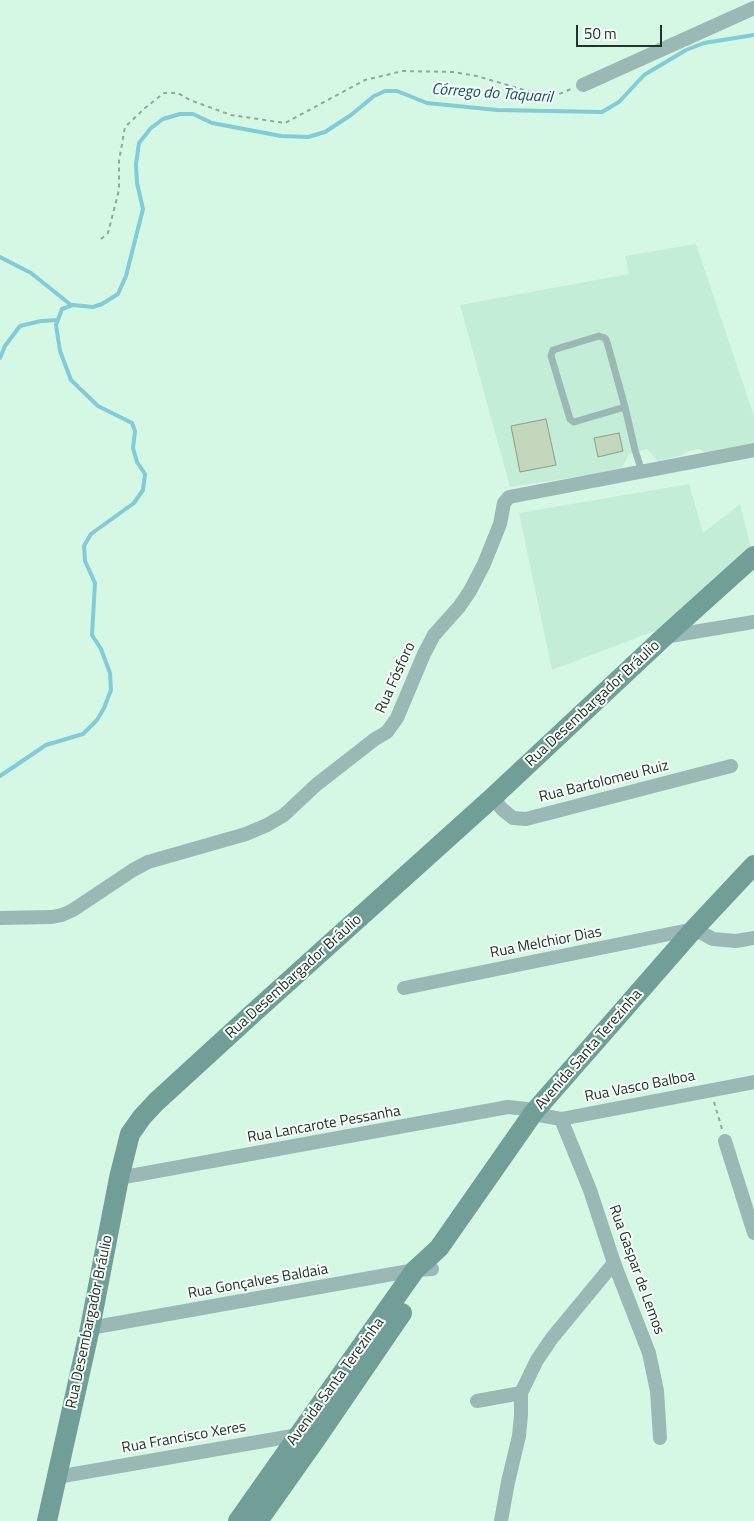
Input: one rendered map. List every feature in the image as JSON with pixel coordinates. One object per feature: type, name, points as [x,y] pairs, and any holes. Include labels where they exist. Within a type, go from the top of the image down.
[{"type":"street","points":[[583,85],[754,8]]},
{"type":"street","name":"Rua Fósforo","points":[[0,918],[52,917],[62,915],[74,910],[148,862],[246,834],[267,825],[284,815],[316,785],[388,732],[430,641],[465,599],[484,564],[500,524],[504,503],[510,497],[754,450]]},
{"type":"street","name":"Rua Desembargador Bráulio","points":[[47,1521],[90,1328],[119,1178],[130,1134],[142,1116],[492,798],[664,637],[754,556]]},
{"type":"street","points":[[664,637],[754,622]]},
{"type":"street","name":"Rua Bartolomeu Ruiz","points":[[492,798],[513,818],[526,819],[731,766]]},
{"type":"street","name":"Avenida Santa Terezinha","points":[[238,1521],[307,1437],[534,1112],[694,929],[754,865]]},
{"type":"street","points":[[694,929],[713,939],[736,941],[754,938]]},
{"type":"street","name":"Rua Melchior Dias","points":[[404,988],[694,929]]},
{"type":"street","name":"Rua Vasco Balboa","points":[[534,1112],[546,1117],[561,1119],[754,1082]]},
{"type":"street","name":"Rua Lancarote Pessanha","points":[[119,1178],[508,1107],[527,1108],[534,1112]]},
{"type":"street","name":"Rua Gaspar de Lemos","points":[[561,1119],[590,1190],[614,1263],[649,1353],[657,1391],[660,1438]]},
{"type":"street","points":[[725,1141],[753,1228]]},
{"type":"street","points":[[501,1521],[519,1436],[521,1393],[537,1360],[547,1346],[614,1263]]},
{"type":"street","name":"Rua Gonçalves Baldaia","points":[[90,1328],[424,1269]]},
{"type":"street","points":[[477,1401],[521,1393]]},
{"type":"street","name":"Avenida Santa Terezinha","points":[[258,1521],[307,1437]]},
{"type":"street","name":"Rua Francisco Xeres","points":[[57,1477],[307,1437]]},
{"type":"lane","points":[[625,407],[574,422],[570,419],[551,356],[553,350],[599,336],[605,338],[625,407],[642,472]]},
{"type":"path","points":[[101,240],[108,233],[119,190],[119,161],[125,127],[164,93],[178,93],[190,100],[231,115],[285,123],[365,80],[403,71],[453,72],[477,76],[531,92],[559,94],[583,85]]},
{"type":"path","points":[[711,1090],[725,1141]]},
{"type":"shaded area","points":[[696,244],[754,416],[754,447],[709,455],[699,449],[658,461],[647,449],[629,454],[621,470],[510,487],[460,305],[629,274],[625,256]]},
{"type":"shaded area","points":[[689,484],[703,533],[740,504],[752,552],[657,630],[552,670],[519,513]]},
{"type":"building","points":[[546,419],[556,465],[520,472],[511,426]]},
{"type":"building","points":[[619,433],[623,451],[598,457],[594,438]]},
{"type":"waterway","name":"Córrego do Taquaril","points":[[0,776],[46,745],[83,734],[97,720],[111,690],[110,673],[101,649],[92,635],[95,583],[85,561],[84,546],[91,534],[134,503],[143,490],[145,474],[137,462],[133,448],[135,431],[132,423],[98,406],[71,380],[60,351],[56,325],[62,309],[73,305],[93,307],[118,294],[126,276],[143,209],[137,183],[136,164],[139,143],[151,128],[163,119],[180,114],[193,114],[212,123],[281,136],[308,137],[325,132],[351,115],[374,96],[385,91],[397,91],[427,103],[497,110],[602,112],[619,102],[644,75],[686,50],[704,43],[754,35]]},
{"type":"waterway","name":"Córrego do Taquaril","points":[[0,257],[31,273],[71,305]]},
{"type":"waterway","name":"Córrego do Taquaril","points":[[0,358],[5,346],[20,326],[41,321],[58,320]]}]
